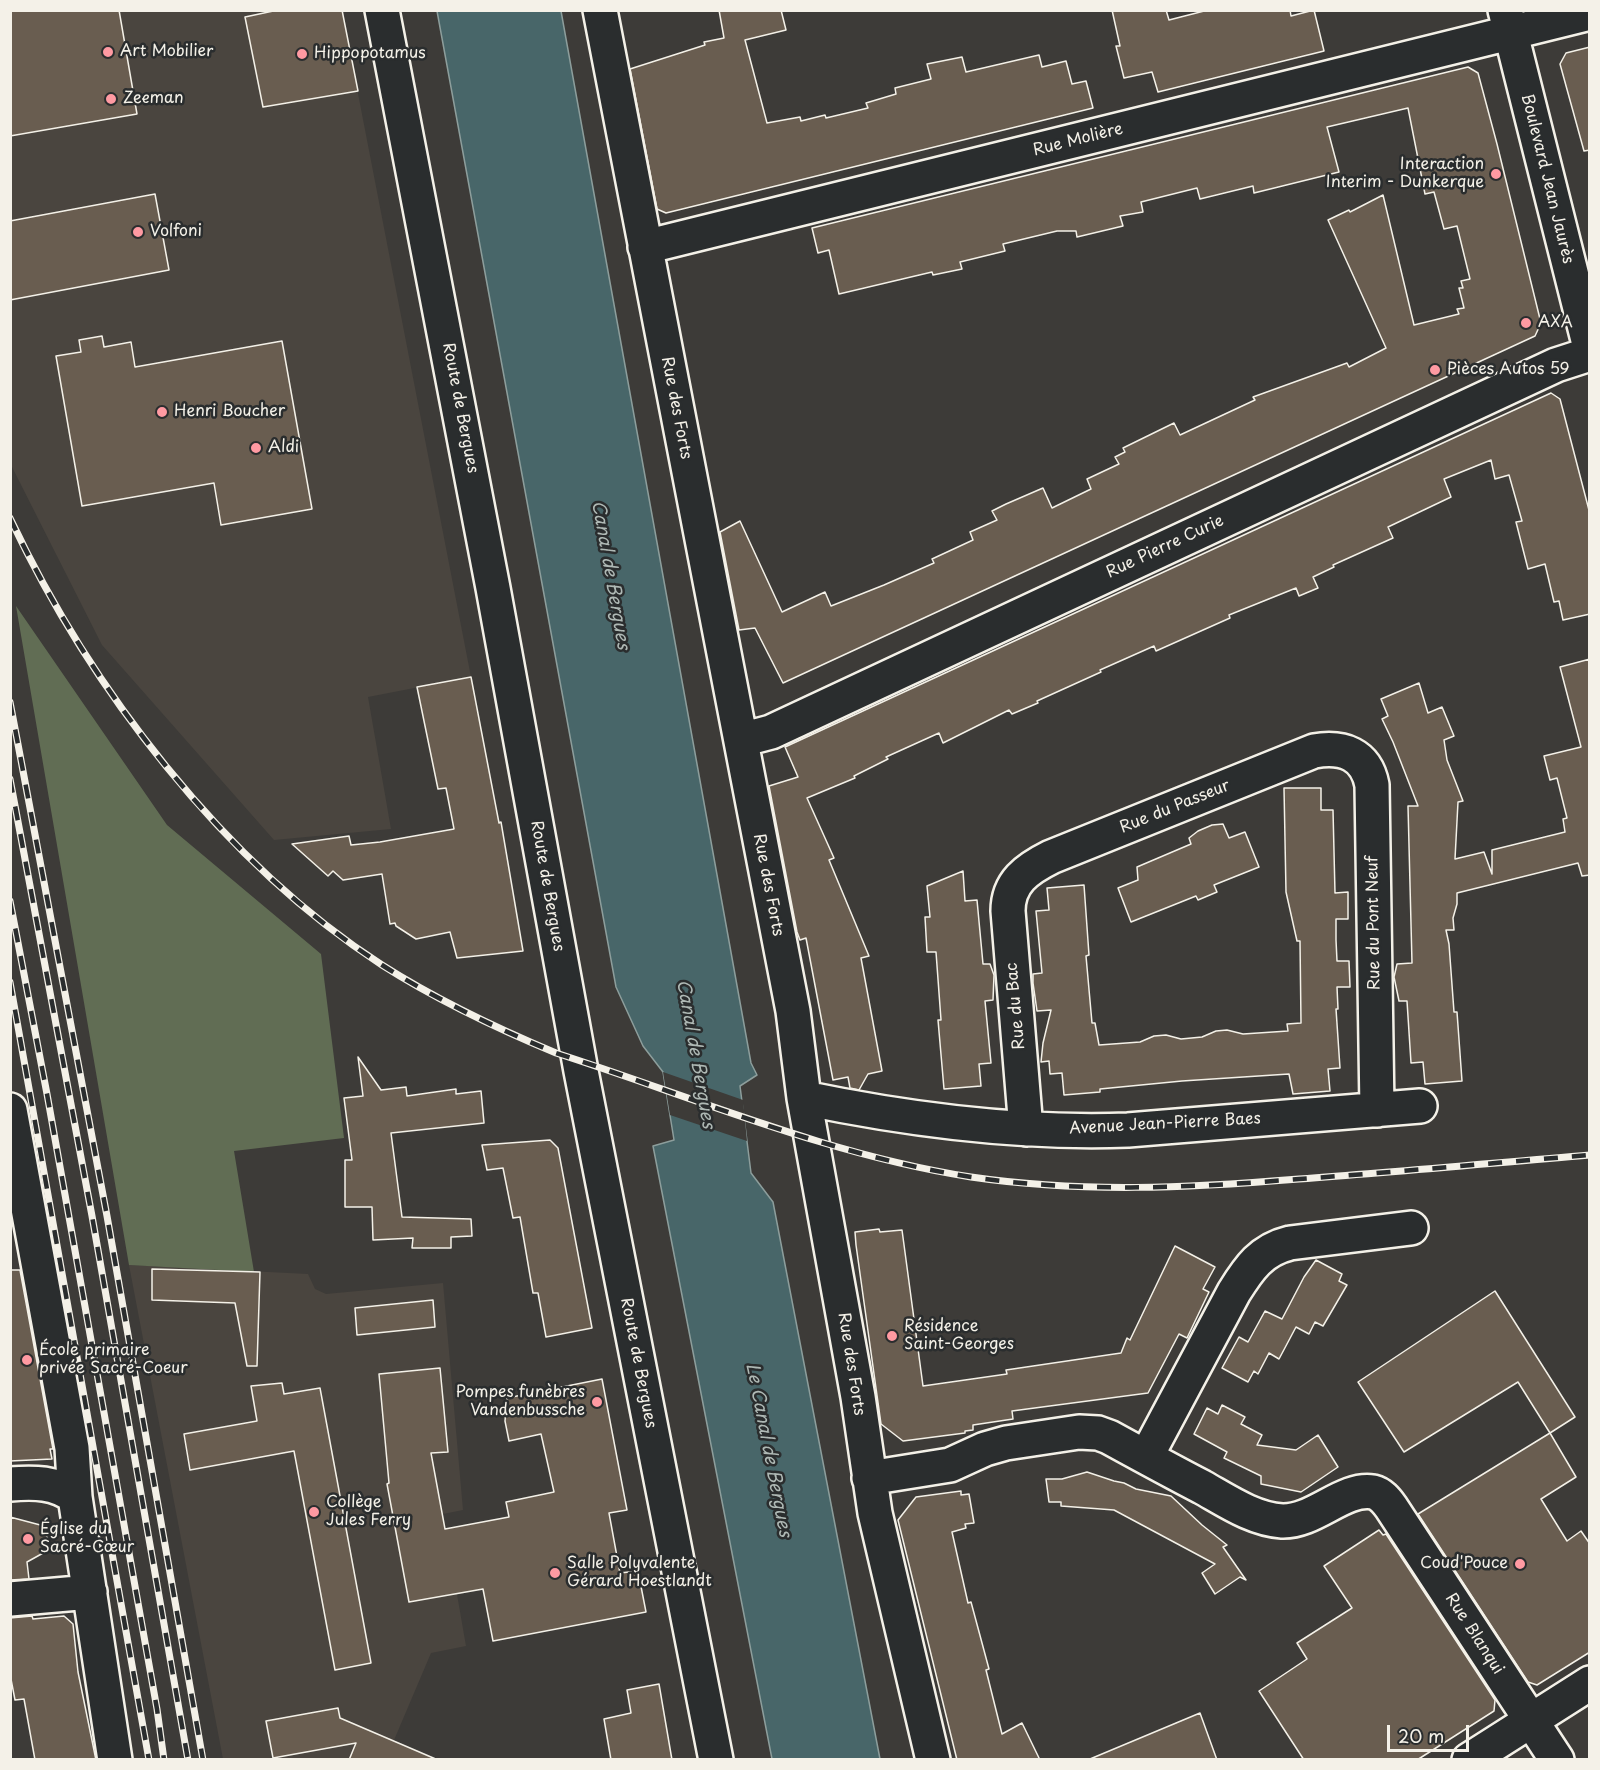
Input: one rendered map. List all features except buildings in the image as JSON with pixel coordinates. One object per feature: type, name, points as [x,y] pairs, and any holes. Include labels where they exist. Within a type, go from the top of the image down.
[{"type":"street","name":"Rue des Forts","points":[[600,10],[793,1011],[804,1098],[858,1397],[869,1478],[884,1554],[933,1760]]},
{"type":"street","name":"Route de Bergues","points":[[382,11],[489,564],[581,1071],[716,1760]]},
{"type":"street","name":"Rue Molière","points":[[645,247],[1508,22],[1590,13]]},
{"type":"street","name":"Boulevard Jean Jaurès","points":[[1508,22],[1589,346]]},
{"type":"street","name":"Rue Pierre Curie","points":[[741,740],[771,732],[1545,370],[1589,346]]},
{"type":"street","name":"Rue du Passeur","points":[[1015,884],[1030,869],[1051,857],[1314,751],[1333,748],[1343,750]]},
{"type":"street","name":"Rue du Pont Neuf","points":[[1343,750],[1361,761],[1372,785],[1377,1110]]},
{"type":"street","name":"Rue du Bac","points":[[1015,884],[1008,910],[1026,1129]]},
{"type":"street","name":"Avenue Jean-Pierre Baes","points":[[804,1098],[962,1124],[1026,1129],[1128,1130],[1420,1106]]},
{"type":"street","points":[[10,1110],[72,1448],[75,1497],[115,1760]]},
{"type":"street","points":[[869,1478],[950,1465],[996,1444],[1080,1432],[1098,1433],[1146,1457],[1234,1292],[1250,1266],[1258,1258],[1278,1246],[1290,1243],[1411,1228]]},
{"type":"street","name":"Rue Blanqui","points":[[1146,1457],[1242,1509],[1274,1520],[1297,1520],[1308,1517],[1362,1492],[1378,1494],[1391,1507],[1557,1760]]},
{"type":"street","points":[[10,1485],[39,1483],[60,1487],[75,1497]]},
{"type":"street","points":[[10,1599],[90,1592]]},
{"type":"street","points":[[1469,1760],[1590,1683]]},
{"type":"shaded area","points":[[11,11],[342,11],[471,677],[368,697],[391,829],[274,840],[102,645],[11,465]]},
{"type":"shaded area","name":"Collège Jules Ferry","points":[[129,1265],[308,1274],[315,1289],[326,1294],[443,1283],[463,1510],[443,1514],[466,1646],[431,1653],[386,1759],[223,1759]]},
{"type":"green space","points":[[16,606],[167,825],[321,954],[344,1138],[234,1151],[254,1272],[129,1265]]},
{"type":"water","points":[[437,11],[561,11],[751,1063],[757,1075],[740,1086],[751,1173],[773,1202],[880,1759],[772,1759],[653,1146],[674,1140],[663,1072],[643,1046],[616,987]]},
{"type":"pier","points":[[663,1072],[743,1100],[747,1141],[670,1115]]},
{"type":"railway","points":[[10,518],[42,582],[121,707],[166,767],[268,876],[324,923],[382,965],[467,1013],[556,1053],[761,1123],[865,1155],[971,1177],[1012,1182],[1094,1187],[1176,1187],[1590,1155]]},
{"type":"railway","points":[[10,702],[107,1216],[203,1760]]},
{"type":"railway","points":[[10,779],[92,1216],[188,1760]]},
{"type":"railway","points":[[10,901],[47,1094],[157,1709],[164,1760]]},
{"type":"railway","points":[[10,982],[149,1760]]},
{"type":"place","name":"Art Mobilier","points":[[108,52]]},
{"type":"place","name":"Hippopotamus","points":[[302,54]]},
{"type":"place","name":"Zeeman","points":[[111,99]]},
{"type":"place","name":"Interaction Interim - Dunkerque","points":[[1496,174]]},
{"type":"place","name":"Volfoni","points":[[138,232]]},
{"type":"place","name":"AXA","points":[[1526,323]]},
{"type":"place","name":"Pièces Autos 59","points":[[1435,370]]},
{"type":"place","name":"Henri Boucher","points":[[162,412]]},
{"type":"place","name":"Aldi","points":[[256,448]]},
{"type":"place","name":"Résidence Saint-Georges","points":[[892,1336]]},
{"type":"place","name":"École primaire privée Sacré-Coeur","points":[[27,1360]]},
{"type":"place","name":"Pompes funèbres Vandenbussche","points":[[597,1402]]},
{"type":"place","name":"Collège Jules Ferry","points":[[314,1512]]},
{"type":"place","name":"Église du Sacré-Cœur","points":[[28,1539]]},
{"type":"place","name":"Coud'Pouce","points":[[1520,1564]]},
{"type":"place","name":"Salle Polyvalente Gérard Hoestlandt","points":[[555,1573]]},
{"type":"water label","name":"Canal de Bergues","points":[[610,575]]},
{"type":"water label","name":"Canal de Bergues","points":[[695,1054]]},
{"type":"water label","name":"Le Canal de Bergues","points":[[768,1450]]}]
